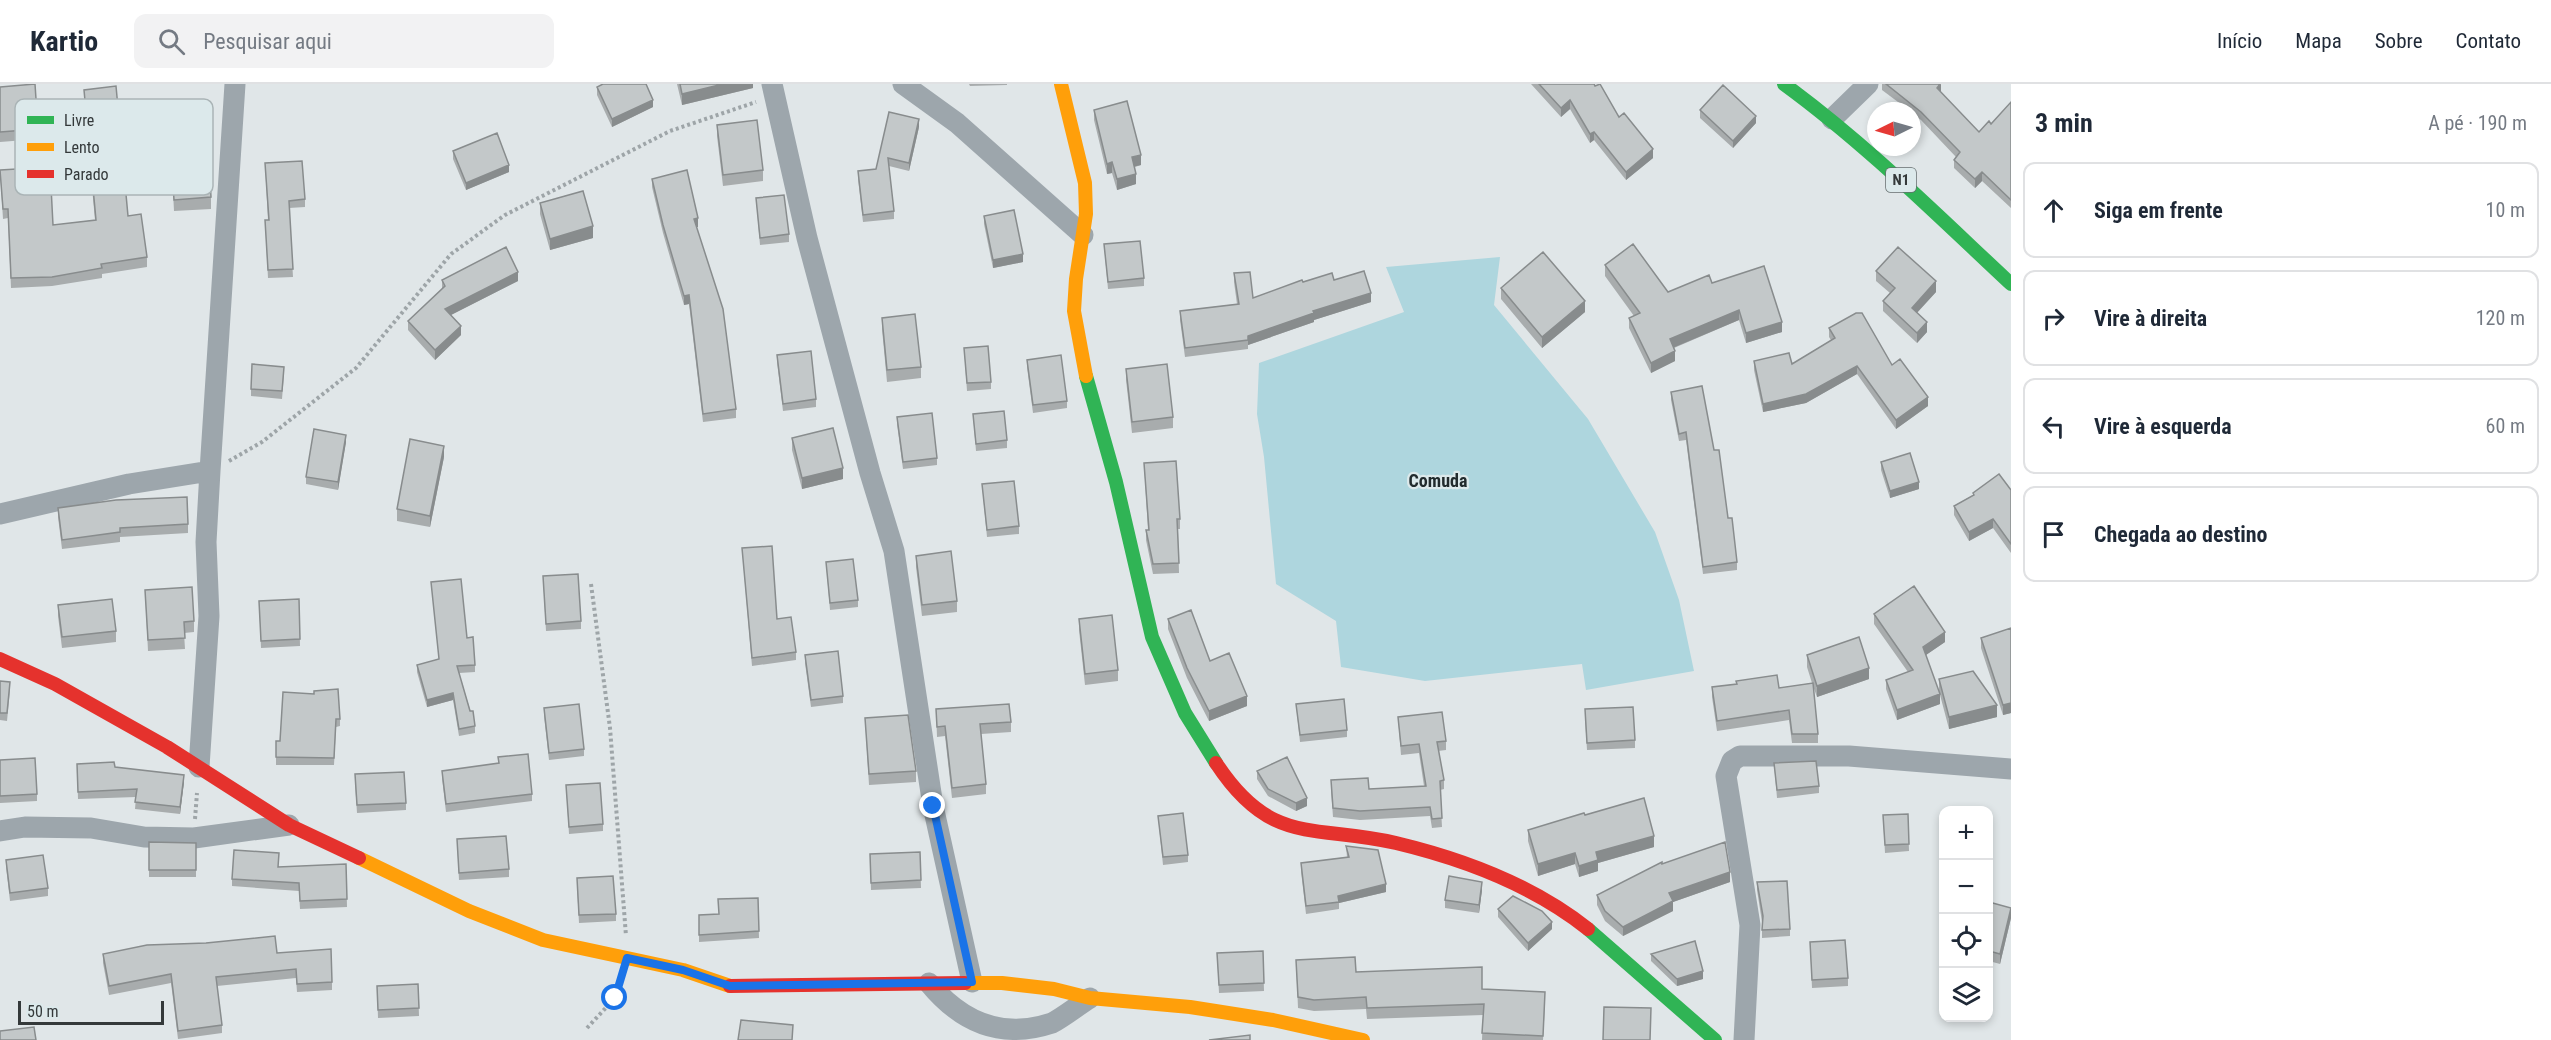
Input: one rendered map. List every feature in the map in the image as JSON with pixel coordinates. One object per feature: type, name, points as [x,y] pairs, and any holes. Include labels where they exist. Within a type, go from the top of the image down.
[{"type":"street","points":[[199,766],[209,616],[206,542],[235,84]]},
{"type":"street","points":[[903,84],[957,123],[1083,235]]},
{"type":"street","points":[[1061,84],[1084,177],[1086,200],[1073,299],[1086,379],[1110,460],[1152,639],[1177,696],[1208,754],[1240,795],[1256,811],[1278,823],[1307,830],[1377,838],[1409,846],[1464,865],[1535,895],[1570,916],[1715,1040]]},
{"type":"street","name":"N1","points":[[1784,84],[1832,119],[1960,234],[2011,284]]},
{"type":"street","points":[[1832,119],[1868,84]]},
{"type":"street","points":[[777,88],[807,238],[870,473],[894,551],[933,806],[972,982]]},
{"type":"street","points":[[0,514],[118,487],[210,471]]},
{"type":"street","points":[[0,659],[55,684],[199,766],[289,825],[469,911],[543,940],[683,970],[730,986],[1002,983],[1054,989],[1090,998],[1202,1009],[1273,1020],[1363,1040]]},
{"type":"street","points":[[1744,1040],[1750,925],[1726,776],[1732,761],[1740,756],[1849,756],[2011,768]]},
{"type":"street","points":[[0,831],[25,827],[91,828],[144,837],[194,838],[289,825]]},
{"type":"street","points":[[929,983],[948,1006],[962,1017],[1000,1035],[1021,1034],[1051,1024],[1090,998]]},
{"type":"path","points":[[210,471],[262,442],[356,368],[451,254],[504,215],[670,132],[777,88]]},
{"type":"path","points":[[587,1028],[615,998],[627,958],[610,728],[591,584]]},
{"type":"path","points":[[194,838],[199,766]]},
{"type":"shaded area","points":[[1500,257],[1494,305],[1588,419],[1655,532],[1679,600],[1694,671],[1586,690],[1582,664],[1425,681],[1341,667],[1336,621],[1276,584],[1264,457],[1257,414],[1259,363],[1404,312],[1386,267]]},
{"type":"building","points":[[35,84],[36,99],[15,99],[15,131],[0,132],[0,87]]},
{"type":"building","points":[[603,84],[646,84],[653,100],[612,119],[597,87]]},
{"type":"building","points":[[680,84],[723,84],[682,94]]},
{"type":"building","points":[[1539,84],[1594,84],[1595,86],[1600,84],[1619,117],[1624,113],[1653,149],[1626,172],[1594,132],[1590,134],[1570,100],[1561,108]]},
{"type":"building","points":[[1886,84],[1940,84],[1937,88],[1979,132],[1989,121],[1991,124],[2011,102],[2011,200],[1982,172],[1975,179],[1954,160],[1960,152],[1921,112],[1921,102],[1908,102]]},
{"type":"building","points":[[1723,85],[1756,116],[1733,141],[1700,110]]},
{"type":"building","points":[[116,86],[117,99],[85,99],[84,90]]},
{"type":"building","points":[[1127,101],[1141,155],[1132,157],[1136,174],[1117,179],[1112,162],[1107,164],[1094,110]]},
{"type":"building","points":[[889,112],[919,119],[909,163],[888,158],[894,211],[863,215],[858,171],[876,169]]},
{"type":"building","points":[[757,120],[763,170],[723,175],[717,125]]},
{"type":"building","points":[[497,133],[509,165],[466,183],[453,151]]},
{"type":"building","points":[[302,161],[305,199],[289,201],[293,269],[268,270],[265,220],[269,220],[265,163]]},
{"type":"building","points":[[15,169],[15,195],[51,195],[53,225],[96,220],[94,195],[126,195],[128,216],[141,214],[147,257],[101,264],[102,268],[52,277],[11,278],[8,209],[3,209],[0,170]]},
{"type":"building","points":[[687,170],[698,218],[694,219],[723,309],[736,409],[703,414],[689,295],[684,296],[652,179]]},
{"type":"building","points":[[583,191],[593,226],[550,239],[540,203]]},
{"type":"building","points":[[174,195],[211,195],[211,197],[174,200]]},
{"type":"building","points":[[784,195],[789,234],[760,238],[756,198]]},
{"type":"building","points":[[1014,210],[1023,254],[993,260],[984,216]]},
{"type":"building","points":[[1140,241],[1144,278],[1108,282],[1104,244]]},
{"type":"building","points":[[1633,244],[1668,292],[1709,275],[1712,283],[1764,266],[1782,322],[1746,333],[1739,310],[1670,339],[1675,351],[1651,363],[1629,318],[1640,313],[1605,265]]},
{"type":"building","points":[[506,247],[518,272],[445,309],[461,326],[435,350],[408,321],[445,286],[442,280]]},
{"type":"building","points":[[1898,247],[1936,281],[1912,308],[1927,322],[1917,333],[1883,301],[1895,288],[1876,271]]},
{"type":"building","points":[[1543,252],[1585,301],[1542,337],[1501,288]]},
{"type":"building","points":[[1364,271],[1371,293],[1313,311],[1314,313],[1248,336],[1248,340],[1185,348],[1180,311],[1239,304],[1234,273],[1250,272],[1253,298],[1302,280],[1303,282],[1332,273],[1334,280]]},
{"type":"building","points":[[1856,313],[1862,313],[1892,365],[1900,359],[1928,397],[1896,420],[1857,366],[1806,394],[1763,404],[1754,361],[1789,353],[1792,364],[1835,338],[1829,328]]},
{"type":"building","points":[[915,314],[921,367],[887,370],[882,318]]},
{"type":"building","points":[[988,346],[991,382],[967,383],[964,348]]},
{"type":"building","points":[[811,351],[816,399],[783,404],[777,355]]},
{"type":"building","points":[[1061,355],[1067,401],[1033,405],[1027,360]]},
{"type":"building","points":[[252,364],[284,367],[282,391],[251,389]]},
{"type":"building","points":[[1167,364],[1173,417],[1132,422],[1126,369]]},
{"type":"building","points":[[1702,386],[1714,450],[1719,450],[1728,518],[1732,518],[1737,562],[1703,567],[1686,432],[1679,434],[1671,392]]},
{"type":"building","points":[[1004,411],[1007,440],[976,444],[973,414]]},
{"type":"building","points":[[932,413],[937,458],[903,462],[897,417]]},
{"type":"building","points":[[833,428],[843,468],[802,478],[792,438]]},
{"type":"building","points":[[314,429],[346,435],[338,482],[306,477]]},
{"type":"building","points":[[410,439],[444,446],[430,516],[397,509]]},
{"type":"building","points":[[1910,453],[1919,482],[1890,491],[1881,462]]},
{"type":"building","points":[[1176,461],[1180,519],[1177,519],[1179,563],[1153,564],[1146,530],[1149,530],[1144,463]]},
{"type":"building","points":[[1999,474],[2011,490],[2011,544],[1993,519],[1969,532],[1954,506],[1974,495],[1973,493]]},
{"type":"building","points":[[1014,481],[1019,526],[987,530],[982,484]]},
{"type":"building","points":[[187,497],[188,524],[120,528],[120,532],[62,540],[58,508],[116,500]]},
{"type":"building","points":[[772,546],[777,619],[791,617],[796,652],[752,658],[742,548]]},
{"type":"building","points":[[951,551],[957,601],[922,605],[916,556]]},
{"type":"building","points":[[853,559],[858,600],[830,603],[826,562]]},
{"type":"building","points":[[578,574],[581,621],[546,624],[543,576]]},
{"type":"building","points":[[461,579],[467,638],[473,637],[475,665],[457,666],[470,711],[473,711],[475,726],[459,729],[453,693],[427,700],[417,665],[439,659],[431,582]]},
{"type":"building","points":[[1914,586],[1945,632],[1923,647],[1940,694],[1897,710],[1886,680],[1913,670],[1874,614]]},
{"type":"building","points":[[192,587],[194,621],[184,622],[185,638],[148,640],[145,590]]},
{"type":"building","points":[[112,599],[116,631],[62,637],[58,605]]},
{"type":"building","points":[[299,599],[300,639],[261,641],[259,601]]},
{"type":"building","points":[[1191,610],[1210,661],[1229,653],[1247,696],[1209,711],[1187,668],[1168,619]]},
{"type":"building","points":[[1112,615],[1118,670],[1085,674],[1079,619]]},
{"type":"building","points":[[2011,628],[2011,703],[2003,705],[1981,638]]},
{"type":"building","points":[[1859,637],[1869,668],[1817,686],[1807,655]]},
{"type":"building","points":[[838,651],[843,696],[811,700],[805,655]]},
{"type":"building","points":[[1973,671],[1997,705],[1949,717],[1939,679]]},
{"type":"building","points":[[1777,675],[1779,688],[1813,683],[1818,734],[1792,734],[1789,710],[1717,721],[1712,687]]},
{"type":"building","points":[[0,681],[10,682],[7,713],[0,713]]},
{"type":"building","points":[[338,689],[340,719],[336,719],[334,758],[276,757],[276,741],[280,741],[283,692],[314,694],[314,691]]},
{"type":"building","points":[[1344,699],[1347,730],[1300,735],[1296,704]]},
{"type":"building","points":[[579,704],[584,749],[549,753],[544,708]]},
{"type":"building","points":[[1009,704],[1011,722],[980,724],[986,784],[952,788],[945,726],[937,727],[936,709]]},
{"type":"building","points":[[1633,707],[1635,740],[1587,743],[1585,709]]},
{"type":"building","points":[[1442,712],[1446,741],[1437,742],[1444,780],[1440,781],[1442,818],[1432,819],[1430,807],[1360,811],[1333,808],[1331,780],[1368,778],[1369,789],[1426,786],[1419,744],[1401,746],[1398,717]]},
{"type":"building","points":[[908,715],[916,771],[869,774],[865,718]]},
{"type":"building","points":[[528,754],[532,794],[446,804],[442,771],[499,763],[498,757]]},
{"type":"building","points":[[1287,757],[1307,798],[1296,803],[1268,789],[1257,771]]},
{"type":"building","points":[[35,758],[37,794],[0,796],[0,760]]},
{"type":"building","points":[[1816,761],[1819,786],[1777,790],[1774,763]]},
{"type":"building","points":[[114,762],[115,767],[184,775],[180,807],[135,802],[137,789],[78,792],[77,764]]},
{"type":"building","points":[[404,772],[406,803],[357,805],[355,774]]},
{"type":"building","points":[[600,783],[603,824],[569,827],[566,785]]},
{"type":"building","points":[[1644,798],[1654,836],[1596,852],[1598,860],[1579,866],[1575,853],[1538,864],[1528,830]]},
{"type":"building","points":[[1183,813],[1188,855],[1163,857],[1158,816]]},
{"type":"building","points":[[1908,814],[1909,844],[1885,845],[1883,815]]},
{"type":"building","points":[[506,836],[509,869],[459,873],[457,839]]},
{"type":"building","points":[[149,842],[196,843],[196,870],[149,870]]},
{"type":"building","points":[[1725,842],[1730,872],[1669,893],[1673,901],[1623,927],[1605,911],[1597,895],[1662,862],[1662,864]]},
{"type":"building","points":[[1346,846],[1378,850],[1386,884],[1338,896],[1339,902],[1306,906],[1301,863],[1349,857]]},
{"type":"building","points":[[234,850],[279,853],[278,867],[346,864],[347,899],[300,901],[299,883],[232,879]]},
{"type":"building","points":[[920,852],[921,880],[871,883],[870,854]]},
{"type":"building","points":[[43,855],[48,888],[10,893],[6,860]]},
{"type":"building","points":[[613,876],[616,914],[579,915],[577,878]]},
{"type":"building","points":[[1449,876],[1482,882],[1479,905],[1445,900]]},
{"type":"building","points":[[1787,881],[1790,929],[1762,930],[1763,916],[1757,882]]},
{"type":"building","points":[[1513,896],[1542,911],[1552,922],[1528,943],[1498,909]]},
{"type":"building","points":[[758,898],[759,931],[699,935],[699,915],[719,914],[718,899]]},
{"type":"building","points":[[1993,903],[2011,908],[2000,954],[1993,952]]},
{"type":"building","points":[[275,936],[277,953],[331,949],[332,982],[297,984],[296,969],[216,977],[222,1025],[178,1031],[171,974],[109,986],[103,954],[147,945],[206,943]]},
{"type":"building","points":[[1845,940],[1848,978],[1812,980],[1810,942]]},
{"type":"building","points":[[1695,941],[1703,971],[1677,979],[1651,954]]},
{"type":"building","points":[[1263,951],[1264,983],[1219,985],[1217,953]]},
{"type":"building","points":[[1355,957],[1356,972],[1482,967],[1482,989],[1545,992],[1543,1036],[1482,1033],[1484,1004],[1367,1008],[1366,997],[1314,1000],[1298,997],[1296,960]]},
{"type":"building","points":[[418,984],[419,1008],[378,1010],[377,986]]},
{"type":"building","points":[[1604,1007],[1651,1008],[1650,1040],[1603,1040]]},
{"type":"building","points":[[741,1020],[793,1025],[792,1040],[738,1040]]},
{"type":"building","points":[[34,1027],[36,1040],[0,1040],[0,1031]]},
{"type":"building","points":[[1250,1035],[1250,1040],[1209,1040]]},
{"type":"traffic: fast","points":[[1784,84],[1872,155],[2011,284]]},
{"type":"traffic: fast","points":[[1086,376],[1116,482],[1152,637],[1185,713],[1216,763]]},
{"type":"traffic: fast","points":[[1588,929],[1715,1040]]},
{"type":"traffic: slow","points":[[1061,84],[1085,183],[1086,214],[1076,279],[1074,311],[1086,376]]},
{"type":"traffic: slow","points":[[359,858],[469,911],[543,940],[683,970],[730,986]]},
{"type":"traffic: slow","points":[[965,983],[1002,983],[1054,989],[1090,998],[1190,1007],[1273,1020],[1363,1040]]},
{"type":"traffic: jam","points":[[0,659],[55,684],[167,747],[289,825],[359,858]]},
{"type":"traffic: jam","points":[[1216,763],[1236,790],[1256,808],[1276,820],[1296,827],[1396,843],[1447,857],[1521,887],[1588,929]]},
{"type":"traffic: jam","points":[[730,986],[965,983]]},
{"type":"district","name":"Comuda","points":[[1438,480]]},
{"type":"route","points":[[615,998],[627,958],[683,970],[730,986],[972,982],[933,806]]}]
